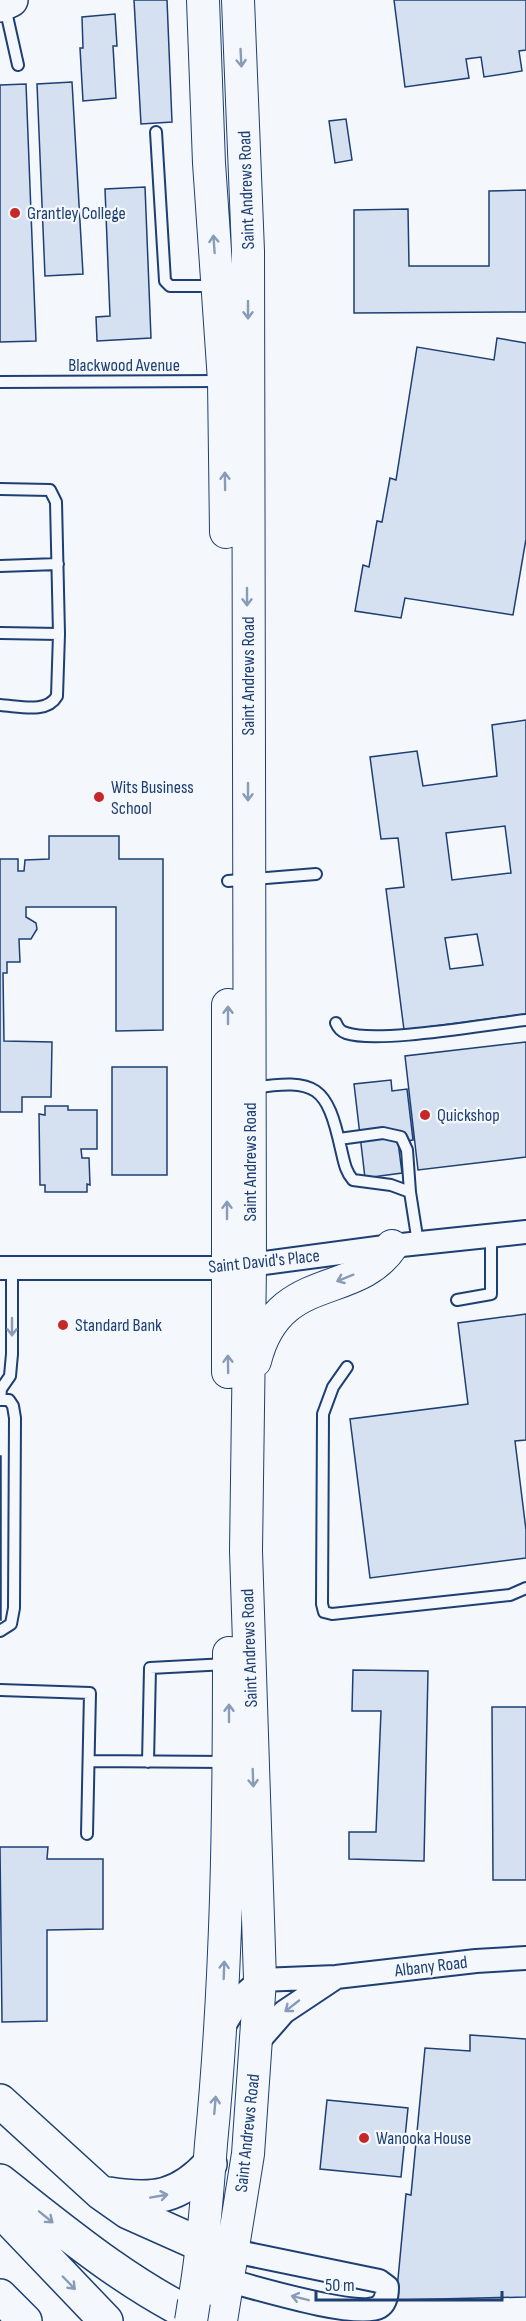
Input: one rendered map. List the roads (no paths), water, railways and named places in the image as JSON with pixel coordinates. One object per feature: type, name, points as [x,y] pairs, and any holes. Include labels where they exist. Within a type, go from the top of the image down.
[{"type":"highway","points":[[0,2101],[101,2193],[128,2212],[210,2291],[173,2306],[121,2274],[0,2181]]},
{"type":"highway","points":[[101,2193],[142,2198],[160,2197],[188,2185],[210,2164]]},
{"type":"highway","points":[[0,2210],[106,2321]]},
{"type":"highway","points":[[0,2296],[25,2321]]},
{"type":"main road","name":"Saint Andrews Road","points":[[203,0],[209,164],[217,286],[236,379]]},
{"type":"main road","name":"Saint Andrews Road","points":[[210,2291],[210,2164],[222,2029],[238,1267],[239,880],[236,379],[246,166],[238,0]]},
{"type":"main road","points":[[249,1384],[256,1354],[273,1319],[296,1300],[380,1260],[405,1244]]},
{"type":"main road","name":"Saint Andrews Road","points":[[210,2291],[248,2154],[260,1980],[246,1551],[249,1384],[238,1267]]},
{"type":"street","name":"Saint David's Place","points":[[6,1268],[238,1267],[405,1244],[526,1232]]},
{"type":"street","name":"Albany Road","points":[[260,1980],[336,1977],[476,1961],[526,1958]]},
{"type":"street","name":"Albany Road","points":[[256,2044],[284,2012],[336,1977]]},
{"type":"street","points":[[222,2029],[243,1995],[260,1980]]},
{"type":"street","points":[[379,2281],[387,2287],[387,2295],[379,2307],[351,2311],[210,2291],[379,2281]]},
{"type":"lane","points":[[5,3],[18,65]]},
{"type":"lane","points":[[156,132],[165,281],[170,286],[217,286]]},
{"type":"lane","name":"Blackwood Avenue","points":[[0,382],[236,379]]},
{"type":"lane","points":[[0,489],[50,490],[56,502],[59,634],[57,696],[53,704],[45,707],[0,705]]},
{"type":"lane","points":[[0,566],[58,564]]},
{"type":"lane","points":[[0,633],[59,634]]},
{"type":"lane","points":[[239,880],[316,874]]},
{"type":"lane","points":[[336,1023],[341,1030],[353,1034],[394,1035],[526,1020]]},
{"type":"lane","points":[[239,1090],[294,1083],[320,1095],[332,1110],[345,1167],[353,1180],[391,1185],[410,1192]]},
{"type":"lane","points":[[339,1139],[383,1133],[401,1137],[406,1150],[410,1192],[405,1244]]},
{"type":"lane","points":[[457,1300],[491,1294],[491,1236]]},
{"type":"lane","points":[[0,1631],[11,1624],[14,1608],[15,1418],[13,1406],[0,1394],[10,1376],[12,1354],[6,1268]]},
{"type":"lane","points":[[347,1367],[333,1387],[323,1414],[322,1604],[324,1612],[332,1614],[510,1595],[526,1588]]},
{"type":"lane","points":[[148,1762],[150,1668],[229,1664]]},
{"type":"lane","points":[[0,1690],[90,1694],[87,1834]]},
{"type":"lane","points":[[89,1761],[229,1762]]},
{"type":"place","name":"Grantley College","points":[[15,213]]},
{"type":"place","name":"Wits Business School","points":[[99,797]]},
{"type":"place","name":"Quickshop","points":[[425,1115]]},
{"type":"place","name":"Standard Bank","points":[[63,1325]]},
{"type":"place","name":"Wanooka House","points":[[364,2138]]}]
